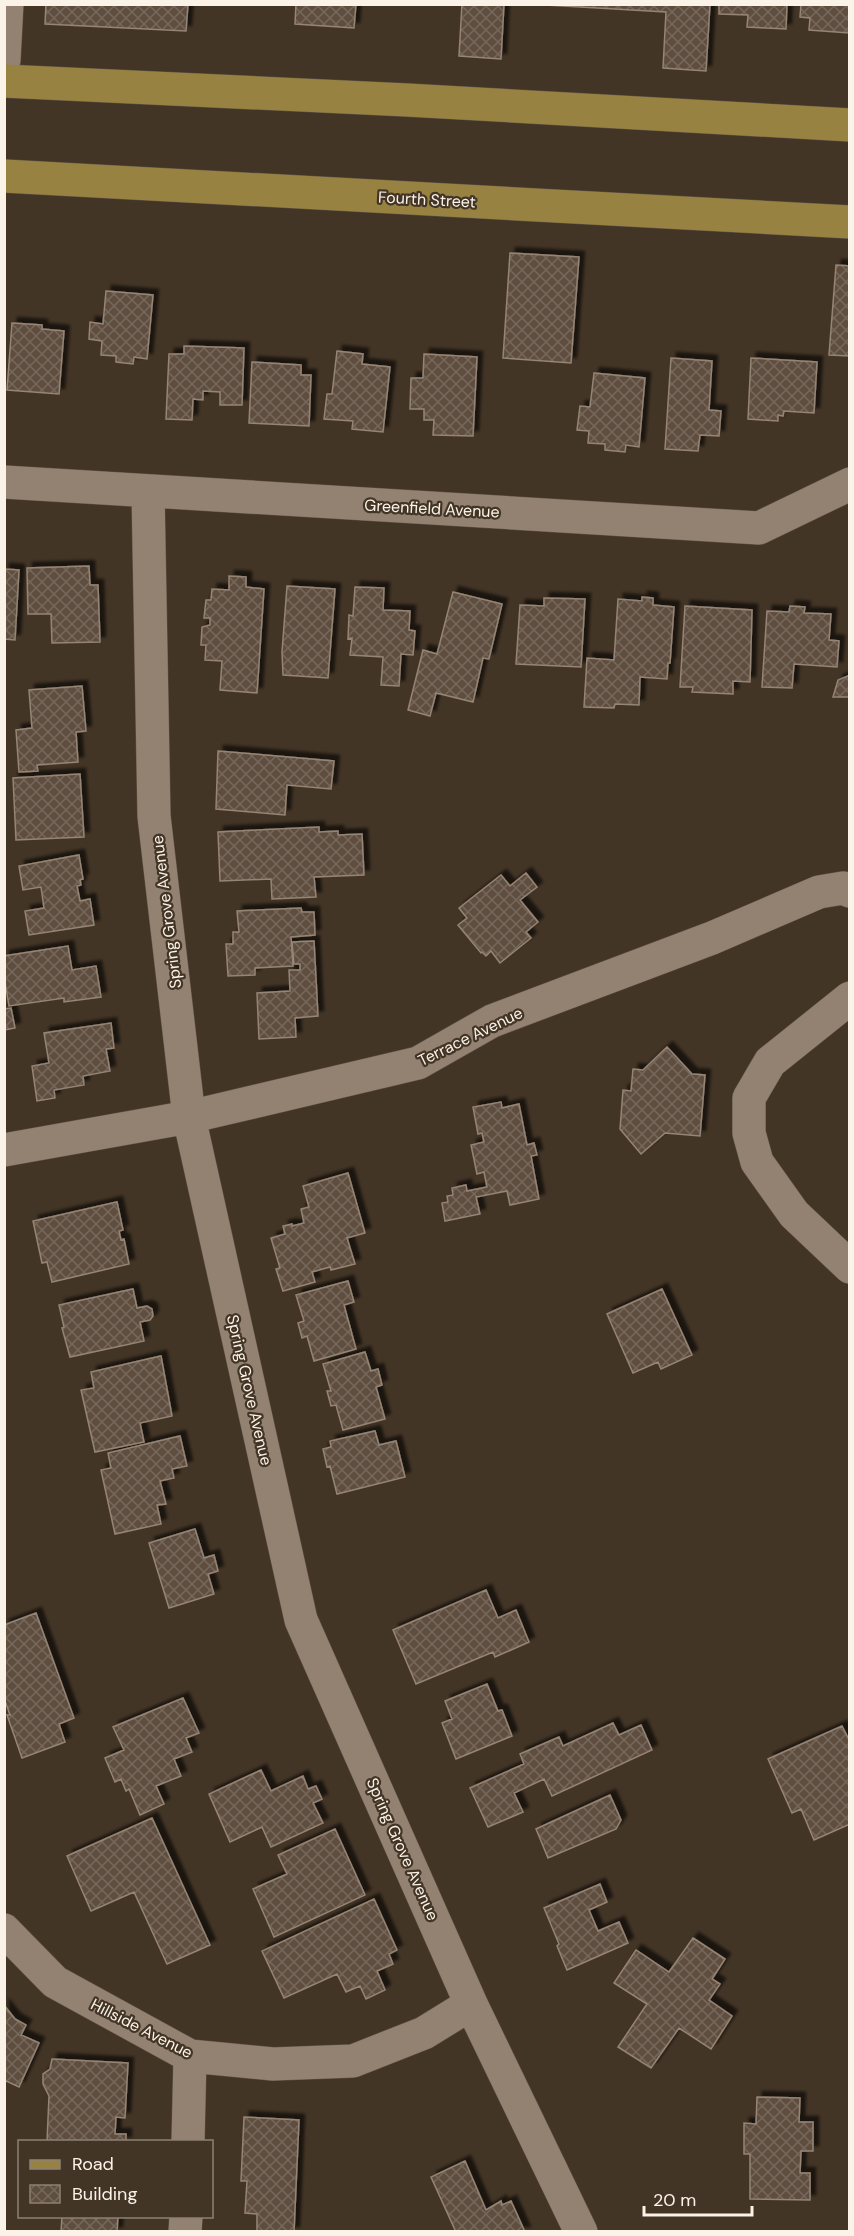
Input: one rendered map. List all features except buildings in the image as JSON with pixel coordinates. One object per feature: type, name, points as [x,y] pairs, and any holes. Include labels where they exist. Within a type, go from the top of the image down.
[{"type":"main road","points":[[4,81],[407,100],[849,125]]},
{"type":"main road","name":"Fourth Street","points":[[4,176],[849,222]]},
{"type":"street","points":[[4,60],[7,4]]},
{"type":"street","name":"Greenfield Avenue","points":[[4,482],[759,528],[849,484]]},
{"type":"street","name":"Spring Grove Avenue","points":[[148,491],[154,816],[189,1117],[301,1620],[471,2004],[581,2232]]},
{"type":"street","name":"Terrace Avenue","points":[[4,1150],[189,1117],[418,1063],[492,1021],[712,939],[819,892],[843,888],[849,891]]},
{"type":"street","points":[[849,998],[770,1062],[749,1098],[749,1133],[757,1162],[794,1214],[849,1267]]},
{"type":"street","name":"Hillside Avenue","points":[[4,1930],[55,1982],[190,2056],[273,2064],[353,2061],[424,2033],[471,2004]]},
{"type":"street","points":[[188,2140],[190,2056]]}]
